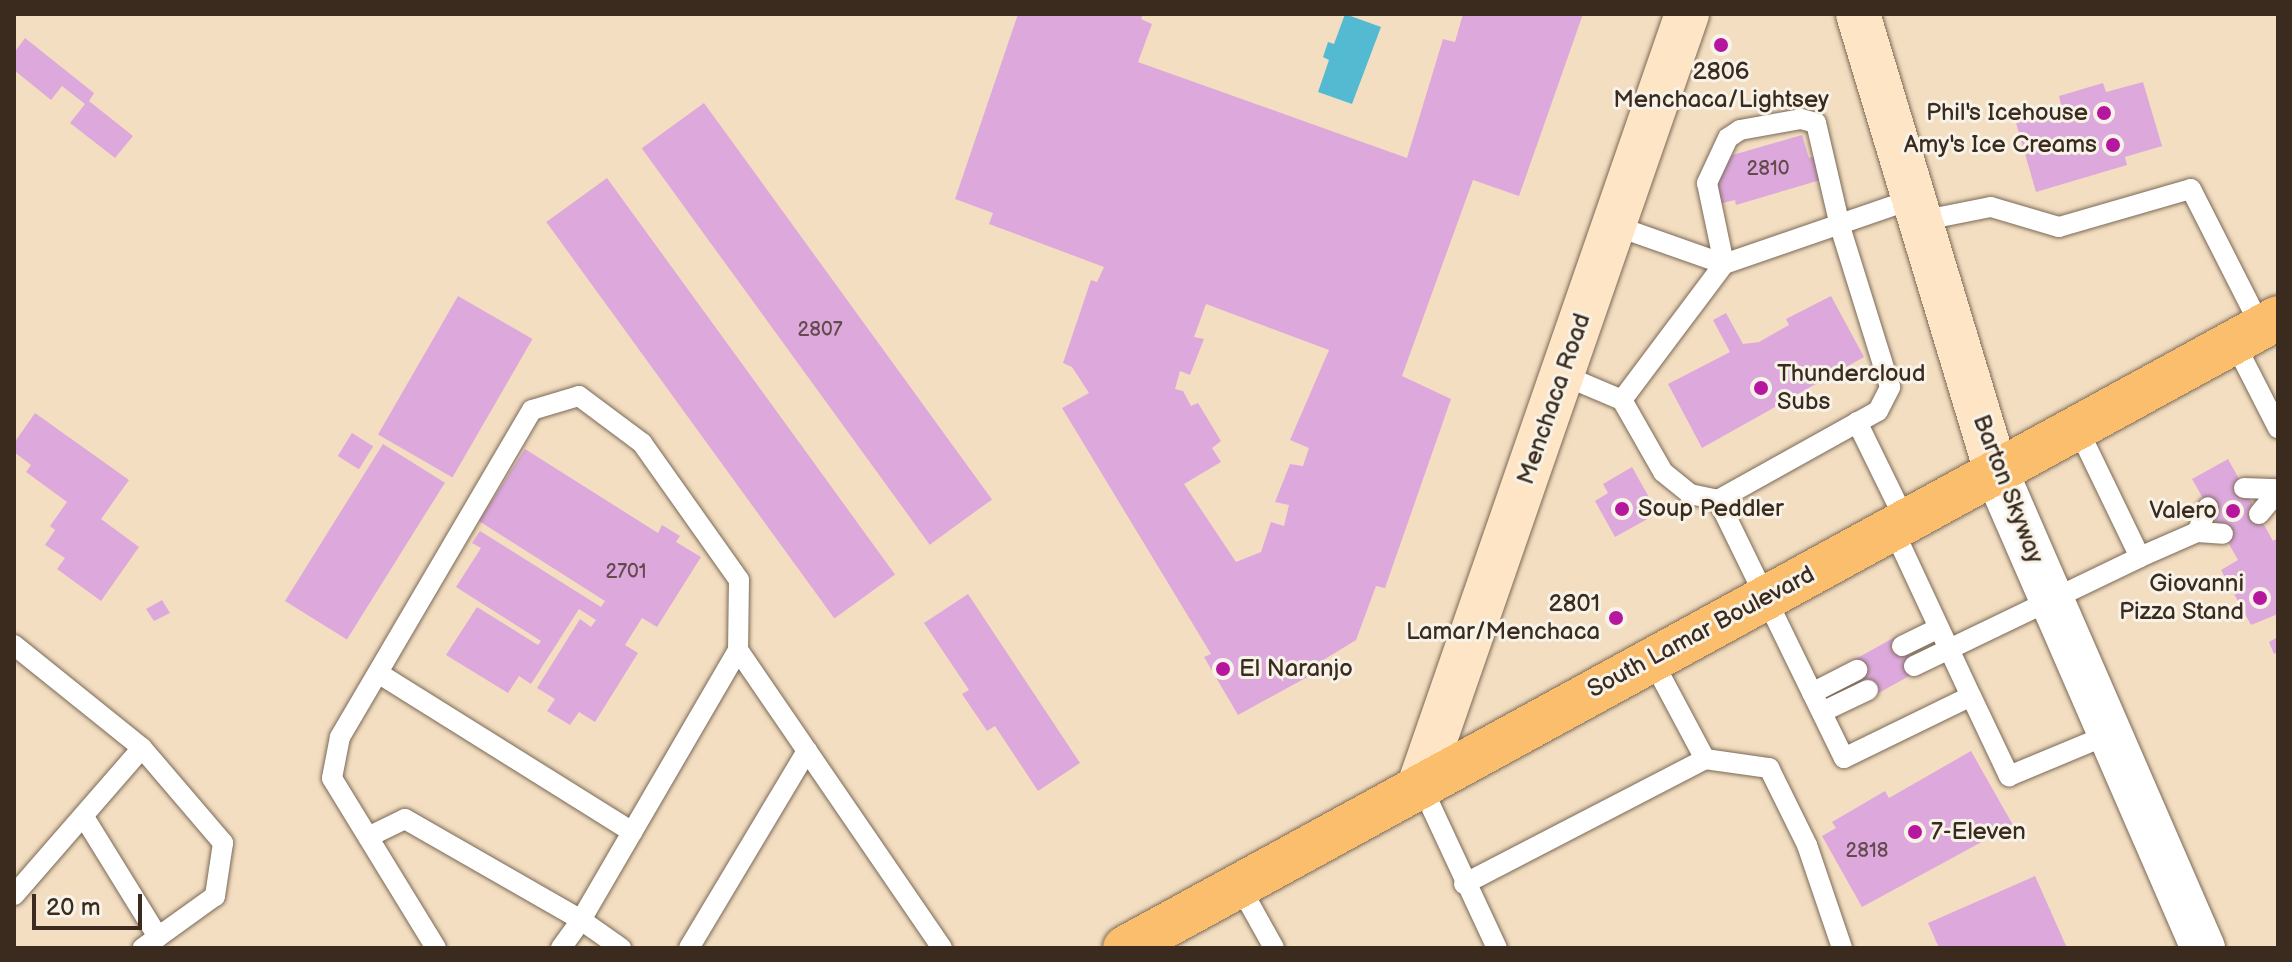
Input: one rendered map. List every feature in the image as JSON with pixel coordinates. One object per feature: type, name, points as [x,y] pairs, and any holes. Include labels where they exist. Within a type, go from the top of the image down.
[{"type":"main road","name":"Menchaca Road","points":[[1420,783],[1616,226],[1687,14]]},
{"type":"main road","name":"Barton Skyway","points":[[1858,14],[1997,474]]},
{"type":"main road","name":"South Lamar Boulevard","points":[[1125,948],[1420,783],[1997,474],[2258,329]]},
{"type":"street","name":"Barton Skyway","points":[[1997,474],[2203,948]]},
{"type":"lane","points":[[1563,375],[1622,400],[1663,472],[1690,494],[1718,500],[1878,411],[1890,387],[1840,226],[1816,123],[1801,119],[1740,130],[1728,138],[1707,183],[1724,264]]},
{"type":"lane","points":[[1622,400],[1724,264],[1840,226],[1917,210],[1991,207],[2059,227],[2191,189],[2258,329],[2278,428]]},
{"type":"lane","points":[[1616,226],[1724,264]]},
{"type":"lane","points":[[436,948],[332,778],[340,737],[532,410],[579,396],[642,443],[739,580],[738,650],[581,920],[561,948]]},
{"type":"lane","points":[[1857,422],[1939,628],[2009,776],[2110,734]]},
{"type":"lane","points":[[2078,429],[2140,557]]},
{"type":"lane","points":[[2244,488],[2278,490]]},
{"type":"lane","points":[[2259,514],[2278,490]]},
{"type":"lane","points":[[1718,500],[1844,758],[1971,696]]},
{"type":"lane","points":[[2197,532],[2208,507]]},
{"type":"lane","points":[[1914,666],[2197,532],[2223,534]]},
{"type":"lane","points":[[1902,646],[1939,628]]},
{"type":"lane","points":[[14,645],[142,748],[223,843],[215,896],[150,943],[84,817]]},
{"type":"lane","points":[[738,650],[942,948]]},
{"type":"lane","points":[[1651,658],[1705,759]]},
{"type":"lane","points":[[1812,693],[1857,670]]},
{"type":"lane","points":[[378,673],[632,832]]},
{"type":"lane","points":[[1822,712],[1868,690]]},
{"type":"lane","points":[[14,895],[142,748]]},
{"type":"lane","points":[[689,948],[807,751]]},
{"type":"lane","points":[[1464,884],[1705,759],[1769,768],[1807,845],[1842,948]]},
{"type":"lane","points":[[1420,783],[1464,884],[1497,948]]},
{"type":"lane","points":[[368,837],[405,819],[581,920],[621,948]]},
{"type":"lane","points":[[1239,885],[1274,948]]},
{"type":"water","points":[[1345,14],[1381,27],[1352,104],[1318,92],[1329,60],[1323,57],[1328,42],[1334,44]]},
{"type":"building","points":[[1018,14],[1143,14],[1141,19],[1152,24],[1138,62],[1407,158],[1443,39],[1455,42],[1463,14],[1583,14],[1519,196],[1473,180],[1402,376],[1451,399],[1385,588],[1376,586],[1356,640],[1307,670],[1311,675],[1238,715],[1204,657],[1211,654],[1062,408],[1089,393],[1072,367],[1063,363],[1091,280],[1097,282],[1104,267],[989,224],[993,213],[955,199]],"holes":[[[1206,304],[1329,350],[1290,440],[1309,448],[1303,466],[1290,464],[1275,502],[1289,505],[1284,526],[1271,522],[1261,552],[1236,562],[1184,484],[1221,462],[1212,448],[1221,441],[1198,403],[1191,406],[1183,391],[1175,389],[1180,371],[1190,375],[1204,339],[1194,337]]]},
{"type":"building","points":[[25,38],[94,93],[89,101],[133,136],[115,158],[70,123],[85,104],[62,86],[51,100],[14,70],[14,53]]},
{"type":"building","points":[[2143,82],[2162,146],[2125,157],[2127,165],[2036,192],[2016,123],[2062,109],[2059,96],[2103,83],[2106,92]]},
{"type":"building","points":[[704,103],[992,499],[930,545],[642,148]]},
{"type":"building","points":[[1802,135],[1809,158],[1817,156],[1824,179],[1736,205],[1735,200],[1718,204],[1711,182],[1719,159]]},
{"type":"building","points":[[607,178],[895,574],[834,619],[546,222]]},
{"type":"building","points":[[458,296],[532,339],[452,478],[378,435]]},
{"type":"building","points":[[1831,296],[1864,357],[1702,448],[1668,384],[1730,352],[1713,320],[1726,313],[1743,344],[1759,342],[1789,325],[1786,319]]},
{"type":"building","points":[[35,413],[129,480],[101,519],[139,547],[101,601],[57,569],[65,558],[45,545],[55,530],[50,526],[67,502],[26,472],[31,465],[14,452],[14,443]]},
{"type":"building","points":[[352,433],[373,446],[359,469],[338,456]]},
{"type":"building","points":[[383,444],[445,483],[347,640],[285,601]]},
{"type":"building","points":[[525,449],[658,533],[662,525],[680,536],[676,542],[701,557],[657,627],[642,618],[625,645],[638,653],[595,722],[579,712],[570,725],[547,711],[555,699],[537,688],[580,619],[591,627],[596,620],[579,609],[531,684],[519,676],[508,693],[446,655],[477,607],[538,645],[541,641],[456,587],[481,548],[472,543],[480,531],[601,607],[605,601],[479,521]]},
{"type":"building","points":[[2228,459],[2273,541],[2278,538],[2278,614],[2251,625],[2221,570],[2238,560],[2192,479]]},
{"type":"building","points":[[1632,467],[1650,499],[1643,503],[1651,517],[1615,537],[1595,501],[1608,493],[1603,484]]},
{"type":"building","points":[[968,594],[1080,763],[1038,791],[995,726],[987,731],[962,694],[969,690],[924,623]]},
{"type":"building","points":[[162,600],[170,613],[154,621],[146,609]]},
{"type":"building","points":[[1897,636],[1917,672],[1872,697],[1852,661]]},
{"type":"building","points":[[2278,637],[2278,652],[2274,654],[2269,642]]},
{"type":"building","name":"7-Eleven","points":[[1971,751],[2013,825],[1862,907],[1822,836],[1836,828],[1832,822],[1885,791],[1889,798]]},
{"type":"building","points":[[2035,876],[2067,948],[1939,948],[1928,923]]},
{"type":"place","name":"2806 Menchaca/Lightsey","points":[[1721,45]]},
{"type":"place","name":"Phil's Icehouse","points":[[2104,113]]},
{"type":"place","name":"Amy's Ice Creams","points":[[2113,145]]},
{"type":"place","name":"Thundercloud Subs","points":[[1761,388]]},
{"type":"place","name":"Soup Peddler","points":[[1622,509]]},
{"type":"place","name":"Valero","points":[[2233,511]]},
{"type":"place","name":"Giovanni Pizza Stand","points":[[2260,598]]},
{"type":"place","name":"2801 Lamar/Menchaca","points":[[1616,618]]},
{"type":"place","name":"El Naranjo","points":[[1223,669]]},
{"type":"place","name":"7-Eleven","points":[[1915,832]]}]
